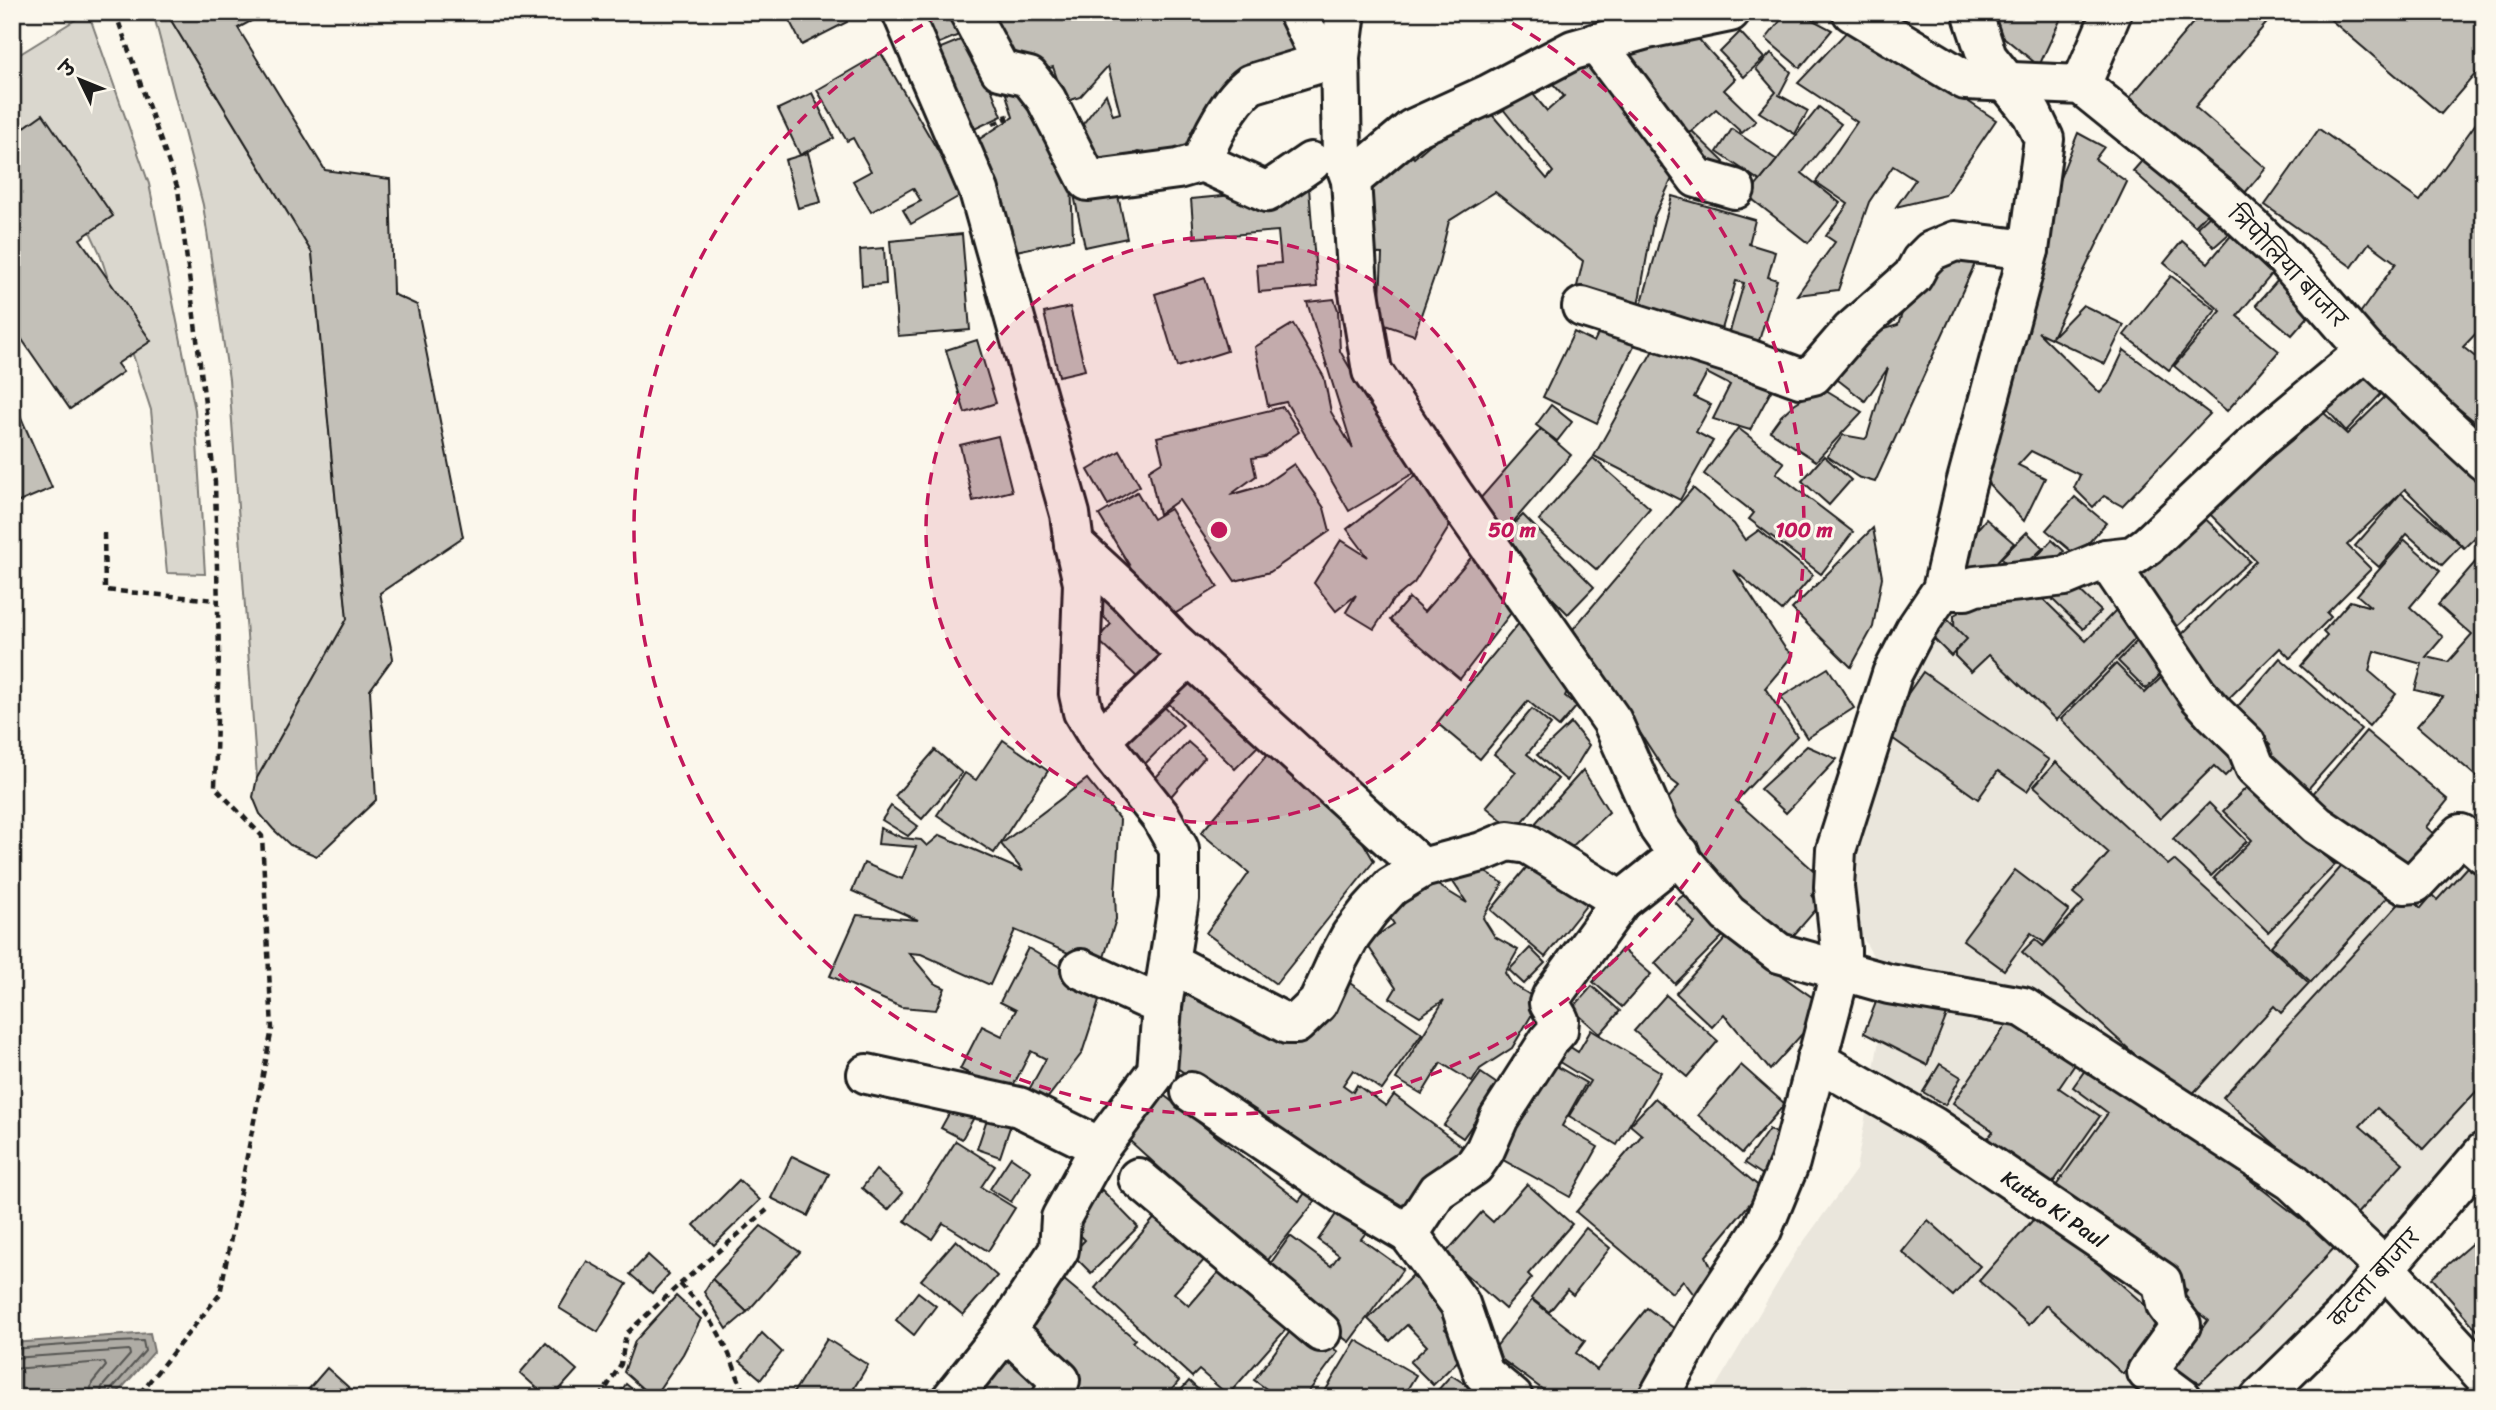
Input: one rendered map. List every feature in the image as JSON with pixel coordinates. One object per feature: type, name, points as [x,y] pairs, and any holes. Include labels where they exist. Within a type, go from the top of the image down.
[{"type":"street","points":[[902,12],[979,191],[1070,514],[1083,583],[1079,694],[1083,712],[1100,740],[1161,817],[1179,849],[1180,899],[1162,1006],[1157,1072],[1100,1147],[1061,1218],[1059,1250],[1006,1330],[952,1398]]},
{"type":"street","points":[[969,12],[1000,70],[1029,77],[1046,99],[1088,181],[1178,169],[1202,162],[1267,192],[1311,162]]},
{"type":"street","points":[[1298,12],[1331,59]]},
{"type":"street","points":[[1346,12],[1331,59],[1342,155],[1351,180],[1358,286],[1372,371],[1453,494],[1612,721],[1659,828],[1728,914],[1779,953],[1889,984],[2023,1007],[2292,1181],[2385,1268],[2484,1376]]},
{"type":"street","points":[[1351,180],[1412,129],[1489,94],[1573,50],[1643,30],[1730,12]]},
{"type":"street","points":[[1852,12],[1965,80],[2081,85],[2112,12]]},
{"type":"street","points":[[1658,1398],[1698,1327],[1762,1230],[1790,1163],[1841,969],[1833,887],[1836,850],[1892,674],[1915,630],[1942,590],[1965,488],[2029,250],[2044,139],[2032,114],[1987,57],[1974,12]]},
{"type":"street","points":[[1595,43],[1697,178],[1735,189]]},
{"type":"street","points":[[1202,162],[1206,149],[1243,89],[1251,84],[1331,59]]},
{"type":"street","name":"त्रिपोलिया बाजार","points":[[2081,85],[2221,199],[2286,259],[2366,351],[2484,461]]},
{"type":"street","points":[[1582,307],[1800,378],[1813,375],[1851,331],[1913,276],[1921,261],[1931,251],[1955,241],[2029,250]]},
{"type":"street","points":[[1942,590],[1965,590],[1975,586],[2065,576],[2106,559],[2133,556],[2258,441],[2366,351]]},
{"type":"street","points":[[1074,544],[1172,640],[1422,868]]},
{"type":"street","points":[[2106,559],[2199,695],[2246,744],[2255,767],[2317,825],[2404,884],[2415,883],[2460,834],[2484,854]]},
{"type":"street","points":[[1100,740],[1190,655]]},
{"type":"street","points":[[1171,963],[1287,1024],[1296,1024],[1318,1003],[1321,990],[1351,934],[1370,910],[1391,887],[1422,868],[1482,852],[1508,841],[1528,844],[1621,901]]},
{"type":"street","points":[[1409,1234],[1437,1191],[1474,1166],[1485,1150],[1499,1118],[1558,1030],[1559,1020],[1549,1003],[1550,1000],[1621,901],[1679,854]]},
{"type":"street","points":[[1081,969],[1162,1006]]},
{"type":"street","name":"Kutto Ki Paul","points":[[1816,1060],[1932,1126],[2162,1282],[2166,1305],[2181,1325],[2147,1372],[2182,1398]]},
{"type":"street","points":[[867,1074],[1019,1107],[1100,1147]]},
{"type":"street","points":[[1191,1093],[1353,1201],[1409,1234],[1460,1304],[1484,1374],[1513,1398]]},
{"type":"street","name":"कटला बाजार","points":[[2260,1398],[2342,1318],[2484,1152]]},
{"type":"street","points":[[1138,1178],[1321,1332]]},
{"type":"street","points":[[1006,1330],[1060,1380],[1052,1398]]},
{"type":"path","points":[[115,12],[178,188],[215,482],[219,653],[215,787],[262,836],[272,1029],[220,1294],[136,1398]]},
{"type":"path","points":[[104,533],[105,590],[216,600]]},
{"type":"path","points":[[600,1398],[621,1364],[626,1334],[767,1210]]},
{"type":"path","points":[[680,1284],[700,1304],[728,1347],[745,1398]]},
{"type":"shaded area","points":[[88,12],[149,184],[195,410],[205,574],[167,573],[151,410],[99,251],[58,163],[12,113],[12,59]]},
{"type":"shaded area","points":[[153,12],[166,12],[312,253],[347,619],[257,778],[229,379],[203,205]]},
{"type":"shaded area","points":[[2106,559],[2198,695],[2404,884],[2461,834],[2484,854],[2484,1152],[2258,1398],[1709,1398],[1796,1252],[1856,1170],[1889,984],[1834,887],[1942,590]]},
{"type":"water","points":[[150,1333],[154,1352],[113,1398],[12,1398],[12,1343]]},
{"type":"building","points":[[166,12],[268,12],[238,28],[325,170],[390,179],[393,294],[417,305],[463,537],[380,593],[393,658],[370,690],[376,800],[317,856],[290,845],[260,814],[253,797],[257,778],[347,619],[312,253]]},
{"type":"building","points":[[785,12],[843,12],[847,22],[802,45]]},
{"type":"building","points":[[928,12],[957,12],[964,33],[930,47],[920,16]]},
{"type":"building","points":[[978,12],[1283,12],[1303,46],[1241,78],[1194,144],[1166,157],[1138,152],[1098,166],[1083,124],[1106,94],[1113,115],[1120,113],[1108,66],[1080,97],[1065,102],[1053,67],[1037,72],[1002,46]]},
{"type":"building","points":[[1787,12],[1798,12],[1832,30],[1800,68],[1766,39]]},
{"type":"building","points":[[1993,12],[2059,12],[2062,16],[2039,66],[1985,22]]},
{"type":"building","points":[[2202,12],[2276,12],[2195,107],[2266,168],[2244,194],[2130,97]]},
{"type":"building","points":[[2337,12],[2484,12],[2484,64],[2441,114],[2331,20]]},
{"type":"building","points":[[1853,25],[1996,120],[1945,195],[1896,207],[1915,180],[1893,166],[1869,202],[1838,290],[1797,295],[1835,242],[1826,236],[1848,204],[1816,182],[1857,122],[1798,83]]},
{"type":"building","points":[[1692,32],[1735,79],[1724,90],[1756,121],[1742,133],[1716,109],[1676,146],[1616,63],[1647,39]]},
{"type":"building","points":[[1740,32],[1764,58],[1744,77],[1720,52]]},
{"type":"building","points":[[970,36],[1002,116],[966,133],[931,52]]},
{"type":"building","points":[[881,53],[963,194],[911,224],[903,210],[921,201],[913,188],[871,212],[853,181],[871,171],[853,138],[847,141],[817,90]]},
{"type":"building","points":[[1771,53],[1791,72],[1779,95],[1808,111],[1795,134],[1759,112],[1776,92],[1756,69]]},
{"type":"building","points":[[1590,55],[1676,170],[1654,217],[1638,306],[1574,299],[1583,261],[1495,192],[1449,221],[1438,266],[1414,335],[1379,323],[1382,254],[1360,253],[1362,188],[1407,150],[1414,158],[1451,126],[1467,127],[1488,110],[1547,179],[1553,172],[1503,109],[1528,88],[1547,111],[1564,96],[1553,84]]},
{"type":"building","points":[[1016,79],[1071,178],[1073,239],[1016,251],[972,144],[1013,117],[1003,84]]},
{"type":"building","points":[[812,93],[834,138],[800,155],[778,109]]},
{"type":"building","points":[[1819,107],[1841,124],[1802,173],[1840,203],[1808,243],[1748,196]]},
{"type":"building","points":[[2484,112],[2484,325],[2463,347],[2484,364],[2484,429],[2353,323],[2396,263],[2369,243],[2352,267],[2265,205],[2319,129],[2420,201]]},
{"type":"building","points":[[43,114],[113,216],[80,239],[151,341],[117,364],[123,372],[70,409],[12,325],[12,136]]},
{"type":"building","points":[[1732,129],[1777,160],[1760,181],[1717,152]]},
{"type":"building","points":[[1692,131],[1724,162],[1710,178],[1676,146]]},
{"type":"building","points":[[2078,133],[2104,147],[2095,159],[2127,182],[2052,337],[2083,305],[2124,325],[2105,364],[2038,332],[2100,393],[2108,384],[2124,350],[2210,414],[2122,506],[2104,496],[2093,507],[2074,488],[2080,475],[2031,451],[2018,465],[2045,478],[2024,521],[1982,477],[2054,193]]},
{"type":"building","points":[[808,153],[821,202],[798,208],[785,160]]},
{"type":"building","points":[[2148,154],[2211,209],[2195,226],[2133,171]]},
{"type":"building","points":[[1116,186],[1127,238],[1085,247],[1074,195]]},
{"type":"building","points":[[1309,188],[1317,287],[1259,292],[1257,265],[1281,263],[1278,231],[1194,238],[1191,199]]},
{"type":"building","points":[[1672,196],[1755,220],[1749,244],[1775,252],[1768,277],[1777,280],[1756,351],[1727,342],[1744,283],[1736,281],[1720,336],[1639,313]]},
{"type":"building","points":[[2213,212],[2231,232],[2214,247],[2197,227]]},
{"type":"building","points":[[2234,232],[2277,268],[2237,316],[2279,351],[2227,411],[2174,366],[2221,311],[2164,263],[2182,241],[2208,263]]},
{"type":"building","points":[[962,234],[970,330],[898,336],[890,241]]},
{"type":"building","points":[[884,248],[886,284],[862,286],[860,250]]},
{"type":"building","points":[[1979,255],[1875,482],[1858,477],[1827,456],[1843,435],[1865,439],[1867,437],[1888,368],[1865,401],[1829,373],[1869,334],[1898,325],[1906,302],[1950,257]]},
{"type":"building","points":[[2171,276],[2216,310],[2169,370],[2124,335]]},
{"type":"building","points":[[1205,278],[1227,351],[1177,367],[1155,294]]},
{"type":"building","points":[[2279,279],[2315,309],[2292,335],[2256,305]]},
{"type":"building","points":[[1334,299],[1338,310],[1340,351],[1368,399],[1419,470],[1349,511],[1286,402],[1268,406],[1255,347],[1293,324],[1324,377],[1331,412],[1353,449],[1307,302]]},
{"type":"building","points":[[1070,307],[1085,370],[1059,376],[1044,313]]},
{"type":"building","points":[[1605,319],[1640,333],[1597,423],[1543,397],[1574,332],[1594,342]]},
{"type":"building","points":[[1661,336],[1778,378],[1750,430],[1713,419],[1730,385],[1707,373],[1694,397],[1711,405],[1696,432],[1713,441],[1680,500],[1594,456]]},
{"type":"building","points":[[977,340],[996,403],[965,413],[946,350]]},
{"type":"building","points":[[2359,367],[2385,390],[2346,431],[2319,401]]},
{"type":"building","points":[[1821,387],[1862,412],[1816,461],[1770,431],[1794,404]]},
{"type":"building","points":[[2391,391],[2484,485],[2484,529],[2464,548],[2405,489],[2347,545],[2371,569],[2327,613],[2331,617],[2290,658],[2280,648],[2226,701],[2171,645],[2256,561],[2203,507],[2312,402],[2347,434]]},
{"type":"building","points":[[12,397],[52,488],[12,505]]},
{"type":"building","points":[[1551,405],[1572,422],[1557,441],[1536,425]]},
{"type":"building","points":[[1283,407],[1299,432],[1264,456],[1252,458],[1256,476],[1230,495],[1262,486],[1294,464],[1324,508],[1330,531],[1270,572],[1235,581],[1179,500],[1159,514],[1149,470],[1163,461],[1157,437]]},
{"type":"building","points":[[1738,428],[1784,463],[1776,473],[1853,532],[1821,574],[1749,519],[1754,513],[1704,474]]},
{"type":"building","points":[[1541,429],[1571,455],[1502,535],[1472,508]]},
{"type":"building","points":[[998,436],[1012,491],[973,501],[960,445]]},
{"type":"building","points":[[1120,451],[1140,486],[1108,505],[1088,470]]},
{"type":"building","points":[[1824,456],[1851,480],[1829,505],[1802,481]]},
{"type":"building","points":[[1593,458],[1650,508],[1597,570],[1539,520]]},
{"type":"building","points":[[1421,471],[1456,516],[1414,583],[1393,600],[1374,629],[1346,612],[1356,595],[1336,611],[1314,583],[1341,540],[1368,557],[1347,529]]},
{"type":"building","points":[[1693,488],[1734,524],[1745,540],[1759,530],[1813,575],[1782,611],[1734,570],[1785,648],[1793,655],[1765,688],[1797,736],[1736,801],[1821,877],[1812,895],[1819,906],[1781,950],[1661,807],[1679,786],[1670,779],[1573,629]]},
{"type":"building","points":[[1137,492],[1153,519],[1170,509],[1218,587],[1163,621],[1099,515]]},
{"type":"building","points":[[2401,493],[2461,545],[2442,565],[2407,534],[2379,567],[2355,546]]},
{"type":"building","points":[[2075,497],[2106,523],[2077,556],[2046,530]]},
{"type":"building","points":[[2198,512],[2250,561],[2174,629],[2137,569]]},
{"type":"building","points":[[1523,515],[1594,587],[1568,614],[1496,541]]},
{"type":"building","points":[[1986,519],[2014,543],[1982,578],[1955,555]]},
{"type":"building","points":[[1873,528],[1882,577],[1873,627],[1851,667],[1792,609]]},
{"type":"building","points":[[2027,532],[2043,548],[2017,573],[2001,558]]},
{"type":"building","points":[[2052,540],[2064,551],[2044,574],[2031,563]]},
{"type":"building","points":[[2405,540],[2440,571],[2410,607],[2443,637],[2426,657],[2448,662],[2472,635],[2438,605],[2484,552],[2484,783],[2417,726],[2443,697],[2415,690],[2422,664],[2374,651],[2369,671],[2396,694],[2369,726],[2301,666],[2327,636],[2323,632],[2350,601],[2371,607],[2357,595]]},
{"type":"building","points":[[1474,554],[1517,605],[1460,679],[1390,620],[1409,598],[1424,612]]},
{"type":"building","points":[[2071,582],[2101,611],[2083,629],[2053,600]]},
{"type":"building","points":[[1105,584],[1170,646],[1138,678],[1097,639],[1111,624],[1088,602]]},
{"type":"building","points":[[1989,595],[2040,596],[2086,641],[2117,609],[2141,633],[2056,720],[1989,655],[1971,672],[1955,656],[1954,615]]},
{"type":"building","points":[[1941,613],[1967,639],[1951,656],[1924,629]]},
{"type":"building","points":[[1524,617],[1575,676],[1565,696],[1577,706],[1559,727],[1528,701],[1480,759],[1437,723]]},
{"type":"building","points":[[2139,639],[2167,668],[2146,689],[2118,661]]},
{"type":"building","points":[[2280,658],[2361,729],[2300,798],[2256,760],[2270,744],[2233,712]]},
{"type":"building","points":[[2116,664],[2145,693],[2166,673],[2246,755],[2225,776],[2214,766],[2160,819],[2061,719]]},
{"type":"building","points":[[1189,666],[1264,740],[1235,769],[1160,695]]},
{"type":"building","points":[[1828,668],[1854,708],[1807,738],[1781,697]]},
{"type":"building","points":[[1923,672],[2049,760],[2027,791],[1998,771],[1978,799],[1882,731]]},
{"type":"building","points":[[1155,698],[1183,725],[1141,768],[1114,741]]},
{"type":"building","points":[[1532,709],[1551,725],[1527,754],[1558,779],[1515,831],[1486,807],[1516,772],[1494,754]]},
{"type":"building","points":[[1571,723],[1589,745],[1567,781],[1537,755]]},
{"type":"building","points":[[2366,731],[2448,800],[2426,827],[2436,836],[2403,875],[2311,796]]},
{"type":"building","points":[[1003,740],[1048,771],[994,853],[937,815],[965,773],[976,780]]},
{"type":"building","points":[[1188,742],[1205,757],[1166,802],[1148,786]]},
{"type":"building","points":[[1807,746],[1837,759],[1786,813],[1760,789]]},
{"type":"building","points":[[1272,749],[1360,837],[1374,861],[1276,984],[1206,933],[1249,873],[1201,833]]},
{"type":"building","points":[[935,750],[962,773],[922,819],[895,796]]},
{"type":"building","points":[[2056,762],[2168,865],[2174,860],[2309,983],[2281,1013],[2274,1006],[2186,1101],[2022,952],[2035,939],[2043,946],[2084,902],[2073,893],[2109,853],[2034,786]]},
{"type":"building","points":[[1583,770],[1609,812],[1563,855],[1532,827]]},
{"type":"building","points":[[1087,779],[1120,820],[1116,919],[1101,967],[1015,930],[990,985],[921,954],[909,953],[934,983],[945,988],[936,1010],[901,1007],[830,976],[857,915],[918,920],[852,891],[864,863],[902,879],[916,847],[878,844],[880,828],[903,838],[921,840],[927,846],[940,835],[1023,871],[1001,844]]},
{"type":"building","points":[[2252,782],[2335,865],[2268,932],[2214,878],[2252,840],[2223,811]]},
{"type":"building","points":[[2209,803],[2247,841],[2211,876],[2173,839]]},
{"type":"building","points":[[891,806],[918,826],[908,836],[882,820]]},
{"type":"building","points":[[2476,857],[2484,864],[2484,1083],[2423,1149],[2377,1108],[2360,1126],[2403,1163],[2354,1217],[2223,1097],[2407,895],[2421,908],[2432,895],[2437,900]]},
{"type":"building","points":[[2349,858],[2390,894],[2311,982],[2271,946]]},
{"type":"building","points":[[1469,862],[1503,883],[1483,918],[1495,937],[1518,950],[1505,973],[1512,984],[1540,1001],[1512,1048],[1480,1069],[1472,1082],[1441,1063],[1422,1094],[1396,1079],[1444,1000],[1420,1016],[1390,998],[1396,988],[1366,943],[1394,924],[1386,912],[1431,881],[1467,903],[1449,876]]},
{"type":"building","points":[[1531,862],[1563,889],[1575,875],[1596,893],[1545,957],[1491,910]]},
{"type":"building","points":[[2015,870],[2069,911],[2045,943],[2031,933],[2004,970],[1963,940]]},
{"type":"building","points":[[1696,885],[1733,926],[1675,984],[1655,963],[1695,923],[1675,902]]},
{"type":"building","points":[[1727,937],[1826,1007],[1770,1070],[1724,1014],[1712,1027],[1676,993]]},
{"type":"building","points":[[1028,948],[1102,992],[1082,1053],[1043,1104],[1025,1097],[1046,1059],[1031,1051],[1009,1094],[960,1069],[982,1026],[1002,1036],[1016,1010],[1000,1002]]},
{"type":"building","points":[[1530,948],[1545,963],[1524,984],[1509,970]]},
{"type":"building","points":[[1622,949],[1651,974],[1622,1007],[1593,982]]},
{"type":"building","points":[[1344,979],[1422,1033],[1382,1090],[1353,1070],[1343,1085],[1353,1092],[1357,1085],[1386,1106],[1394,1095],[1468,1151],[1401,1222],[1167,1061],[1182,984],[1304,1036]]},
{"type":"building","points":[[1592,986],[1620,1011],[1600,1034],[1572,1009]]},
{"type":"building","points":[[1880,992],[1948,1012],[1927,1065],[1864,1033]]},
{"type":"building","points":[[1666,995],[1718,1041],[1687,1077],[1634,1031]]},
{"type":"building","points":[[2015,1012],[2080,1057],[2059,1088],[2100,1116],[2048,1190],[1983,1145],[1993,1131],[1953,1103]]},
{"type":"building","points":[[1591,1030],[1661,1072],[1617,1145],[1569,1116],[1590,1081],[1548,1055],[1558,1039],[1578,1052]]},
{"type":"building","points":[[2093,1059],[2336,1246],[2259,1328],[2200,1383],[2171,1372],[2208,1320],[2180,1300],[2187,1290],[2053,1190],[2108,1113],[2073,1087]]},
{"type":"building","points":[[1549,1062],[1586,1083],[1562,1126],[1598,1147],[1570,1197],[1496,1156]]},
{"type":"building","points":[[1940,1064],[1961,1077],[1945,1105],[1923,1092]]},
{"type":"building","points":[[1741,1065],[1785,1104],[1742,1153],[1698,1115]]},
{"type":"building","points":[[1481,1073],[1500,1086],[1463,1138],[1444,1125]]},
{"type":"building","points":[[1156,1089],[1299,1201],[1311,1185],[1322,1193],[1260,1270],[1210,1214],[1119,1131]]},
{"type":"building","points":[[1655,1098],[1762,1189],[1706,1256],[1718,1282],[1698,1300],[1683,1280],[1672,1293],[1576,1212],[1642,1135],[1630,1125]]},
{"type":"building","points":[[956,1101],[977,1112],[962,1139],[941,1128]]},
{"type":"building","points":[[991,1107],[1014,1115],[1000,1157],[977,1149]]},
{"type":"building","points":[[1769,1129],[1790,1143],[1766,1177],[1745,1163]]},
{"type":"building","points":[[956,1141],[995,1166],[981,1187],[1015,1208],[988,1251],[943,1223],[932,1239],[905,1221]]},
{"type":"building","points":[[792,1156],[829,1174],[808,1216],[771,1198]]},
{"type":"building","points":[[1011,1157],[1031,1171],[1011,1202],[990,1189]]},
{"type":"building","points":[[876,1170],[903,1193],[888,1210],[862,1188]]},
{"type":"building","points":[[739,1180],[760,1200],[714,1245],[694,1225]]},
{"type":"building","points":[[1527,1184],[1572,1224],[1528,1274],[1532,1278],[1505,1309],[1444,1255],[1482,1212],[1493,1222]]},
{"type":"building","points":[[1102,1190],[1138,1227],[1091,1273],[1072,1254],[1085,1240],[1068,1223]]},
{"type":"building","points":[[1346,1200],[1375,1221],[1361,1239],[1403,1269],[1349,1342],[1261,1277],[1290,1236],[1331,1266],[1339,1255],[1318,1240]]},
{"type":"building","points":[[2040,1212],[2166,1324],[2123,1374],[2046,1305],[2029,1325],[1979,1281]]},
{"type":"building","points":[[1157,1215],[1206,1258],[1174,1293],[1189,1306],[1222,1268],[1288,1327],[1228,1395],[1199,1370],[1192,1377],[1095,1288]]},
{"type":"building","points":[[1928,1220],[1980,1266],[1953,1296],[1902,1252]]},
{"type":"building","points":[[761,1226],[800,1252],[747,1312],[712,1279]]},
{"type":"building","points":[[1586,1228],[1610,1248],[1573,1295],[1567,1290],[1549,1312],[1531,1298]]},
{"type":"building","points":[[2484,1233],[2484,1338],[2432,1278]]},
{"type":"building","points":[[956,1240],[997,1276],[963,1315],[921,1280]]},
{"type":"building","points":[[648,1255],[669,1274],[652,1293],[630,1274]]},
{"type":"building","points":[[587,1261],[627,1284],[598,1332],[559,1308]]},
{"type":"building","points":[[1413,1275],[1455,1318],[1445,1329],[1468,1351],[1433,1385],[1410,1362],[1427,1346],[1407,1325],[1390,1341],[1368,1319]]},
{"type":"building","points":[[712,1279],[747,1312],[727,1329],[704,1292]]},
{"type":"building","points":[[1063,1279],[1135,1339],[1132,1342],[1179,1381],[1165,1398],[1066,1398],[1079,1382],[1014,1328]]},
{"type":"building","points":[[918,1292],[936,1306],[914,1335],[896,1320]]},
{"type":"building","points":[[676,1296],[701,1319],[683,1354],[653,1398],[624,1372],[635,1341]]},
{"type":"building","points":[[1532,1300],[1585,1341],[1576,1353],[1597,1370],[1647,1308],[1679,1332],[1645,1398],[1554,1398],[1492,1352]]},
{"type":"building","points":[[1297,1322],[1338,1352],[1304,1398],[1279,1398],[1254,1380]]},
{"type":"building","points":[[762,1333],[782,1352],[761,1379],[740,1361]]},
{"type":"building","points":[[827,1339],[868,1365],[854,1388],[870,1398],[790,1398]]},
{"type":"building","points":[[1356,1340],[1416,1375],[1402,1398],[1321,1398]]},
{"type":"building","points":[[546,1343],[577,1370],[552,1398],[548,1398],[520,1373]]},
{"type":"building","points":[[1007,1346],[1054,1388],[1046,1398],[970,1398]]},
{"type":"building","points":[[327,1368],[357,1395],[355,1398],[301,1398]]},
{"type":"building","points":[[1451,1375],[1487,1398],[1431,1398]]},
{"type":"building","points":[[1189,1381],[1207,1398],[1174,1398]]},
{"type":"building","points":[[626,1384],[643,1398],[616,1398]]}]
